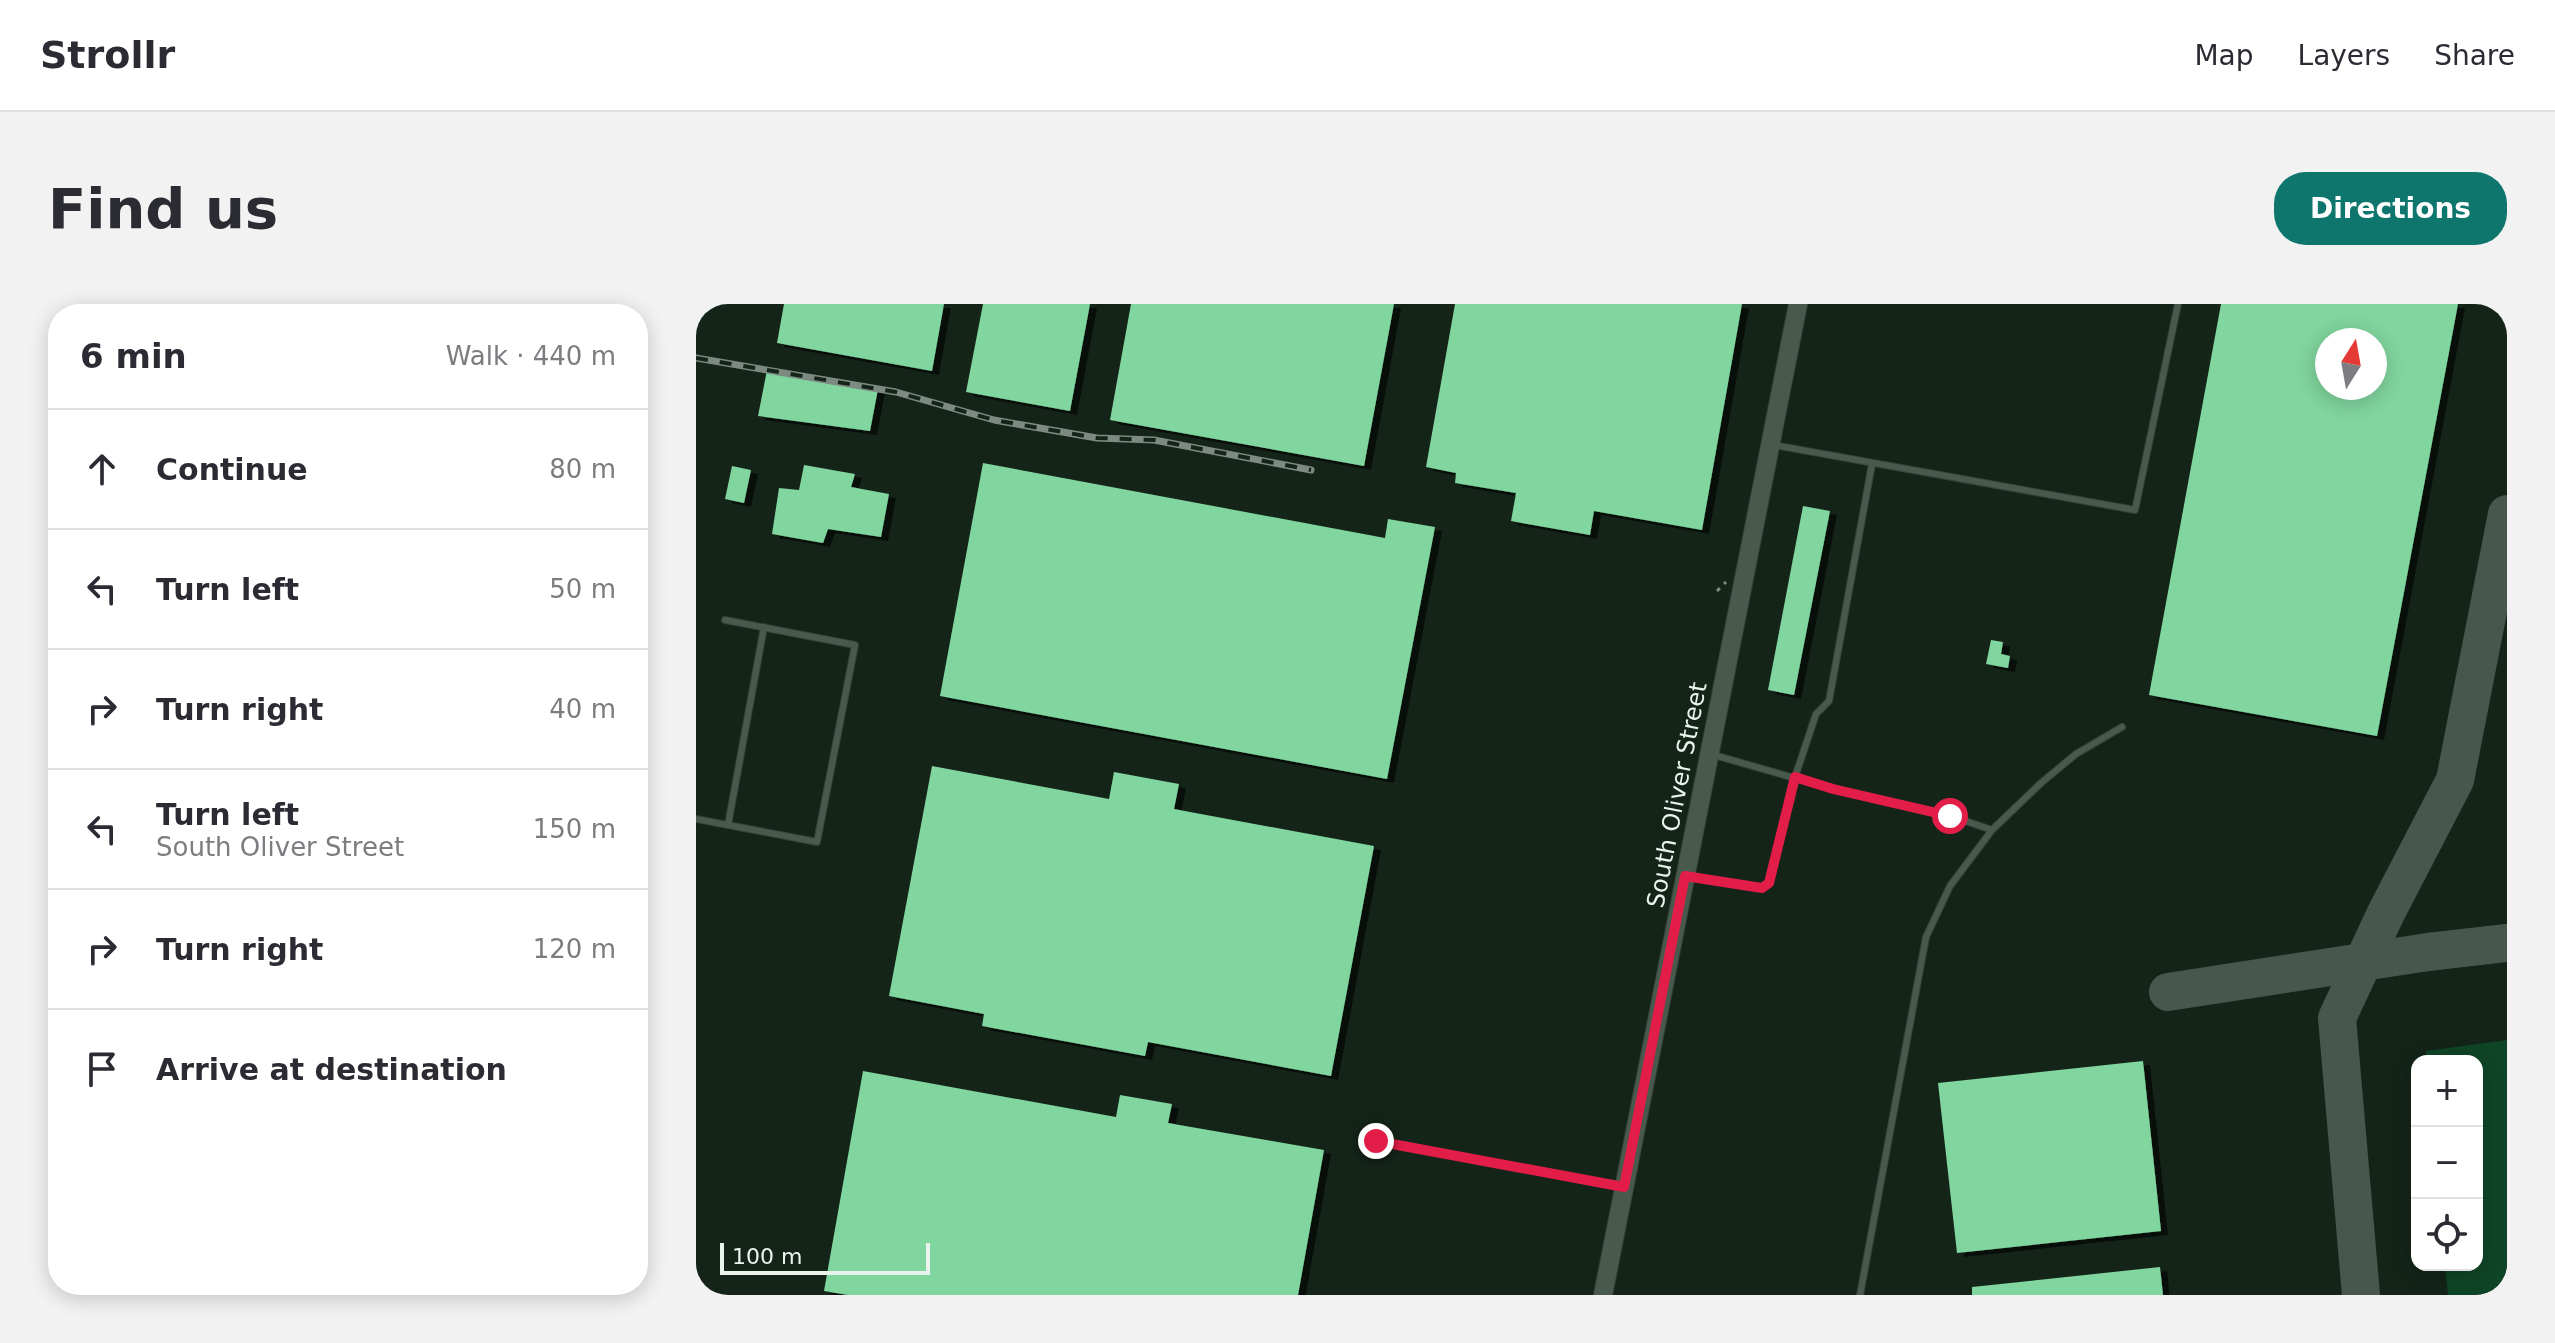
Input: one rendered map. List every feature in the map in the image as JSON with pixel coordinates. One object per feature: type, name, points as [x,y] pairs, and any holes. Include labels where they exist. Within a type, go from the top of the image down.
[{"type":"main road","name":"South Oliver Street","points":[[1603,1295],[1798,304]]},
{"type":"lane","points":[[1770,445],[2135,510],[2178,304]]},
{"type":"lane","points":[[1685,876],[1762,888],[1769,883],[1795,777],[1816,714],[1829,701],[1872,464]]},
{"type":"lane","points":[[696,819],[817,842],[855,645],[725,620]]},
{"type":"lane","points":[[728,825],[764,627]]},
{"type":"lane","points":[[1860,1295],[1926,937],[1950,886],[1992,830],[2076,754],[2122,727]]},
{"type":"lane","points":[[1710,754],[1992,830]]},
{"type":"lane","points":[[1376,1141],[1624,1187]]},
{"type":"green space","points":[[2507,1040],[2507,1295],[2448,1295],[2446,1271],[2483,1271],[2483,1055],[2426,1055],[2426,1051]]},
{"type":"building","points":[[784,304],[944,304],[932,371],[777,343]]},
{"type":"building","points":[[983,304],[1090,304],[1070,411],[966,392]]},
{"type":"building","points":[[1131,304],[1394,304],[1364,466],[1110,420]]},
{"type":"building","points":[[1455,304],[1742,304],[1702,530],[1594,511],[1590,535],[1511,521],[1516,493],[1455,483],[1456,473],[1426,467]]},
{"type":"building","points":[[2221,304],[2458,304],[2377,736],[2149,695]]},
{"type":"building","points":[[767,370],[878,389],[870,431],[758,416]]},
{"type":"building","points":[[983,463],[1385,538],[1388,519],[1435,527],[1387,779],[940,696]]},
{"type":"building","points":[[804,465],[855,474],[851,487],[889,494],[881,537],[828,529],[823,543],[772,534],[779,488],[799,490]]},
{"type":"building","points":[[732,466],[751,470],[744,503],[725,499]]},
{"type":"building","points":[[1803,506],[1830,511],[1794,695],[1768,690]]},
{"type":"building","points":[[1991,640],[2003,642],[2001,654],[2010,656],[2008,668],[1986,664]]},
{"type":"building","points":[[932,766],[1109,799],[1114,772],[1179,784],[1174,809],[1374,846],[1331,1076],[1148,1042],[1145,1056],[982,1026],[984,1014],[889,996]]},
{"type":"building","points":[[2143,1061],[2161,1231],[1957,1253],[1938,1083]]},
{"type":"building","points":[[863,1071],[1116,1117],[1120,1095],[1172,1104],[1168,1123],[1324,1150],[1298,1295],[848,1295],[824,1291]]},
{"type":"building","points":[[2160,1267],[2163,1295],[1972,1295],[1972,1287]]},
{"type":"taxiway","points":[[2361,1295],[2337,1018],[2386,913],[2455,780],[2507,514]]},
{"type":"taxiway","points":[[2168,992],[2507,943]]},
{"type":"railway","points":[[696,358],[896,392],[994,420],[1097,438],[1154,440],[1311,470]]},
{"type":"route","points":[[1376,1141],[1624,1187],[1685,876],[1734,886],[1762,888],[1769,883],[1795,777],[1950,816]]}]
